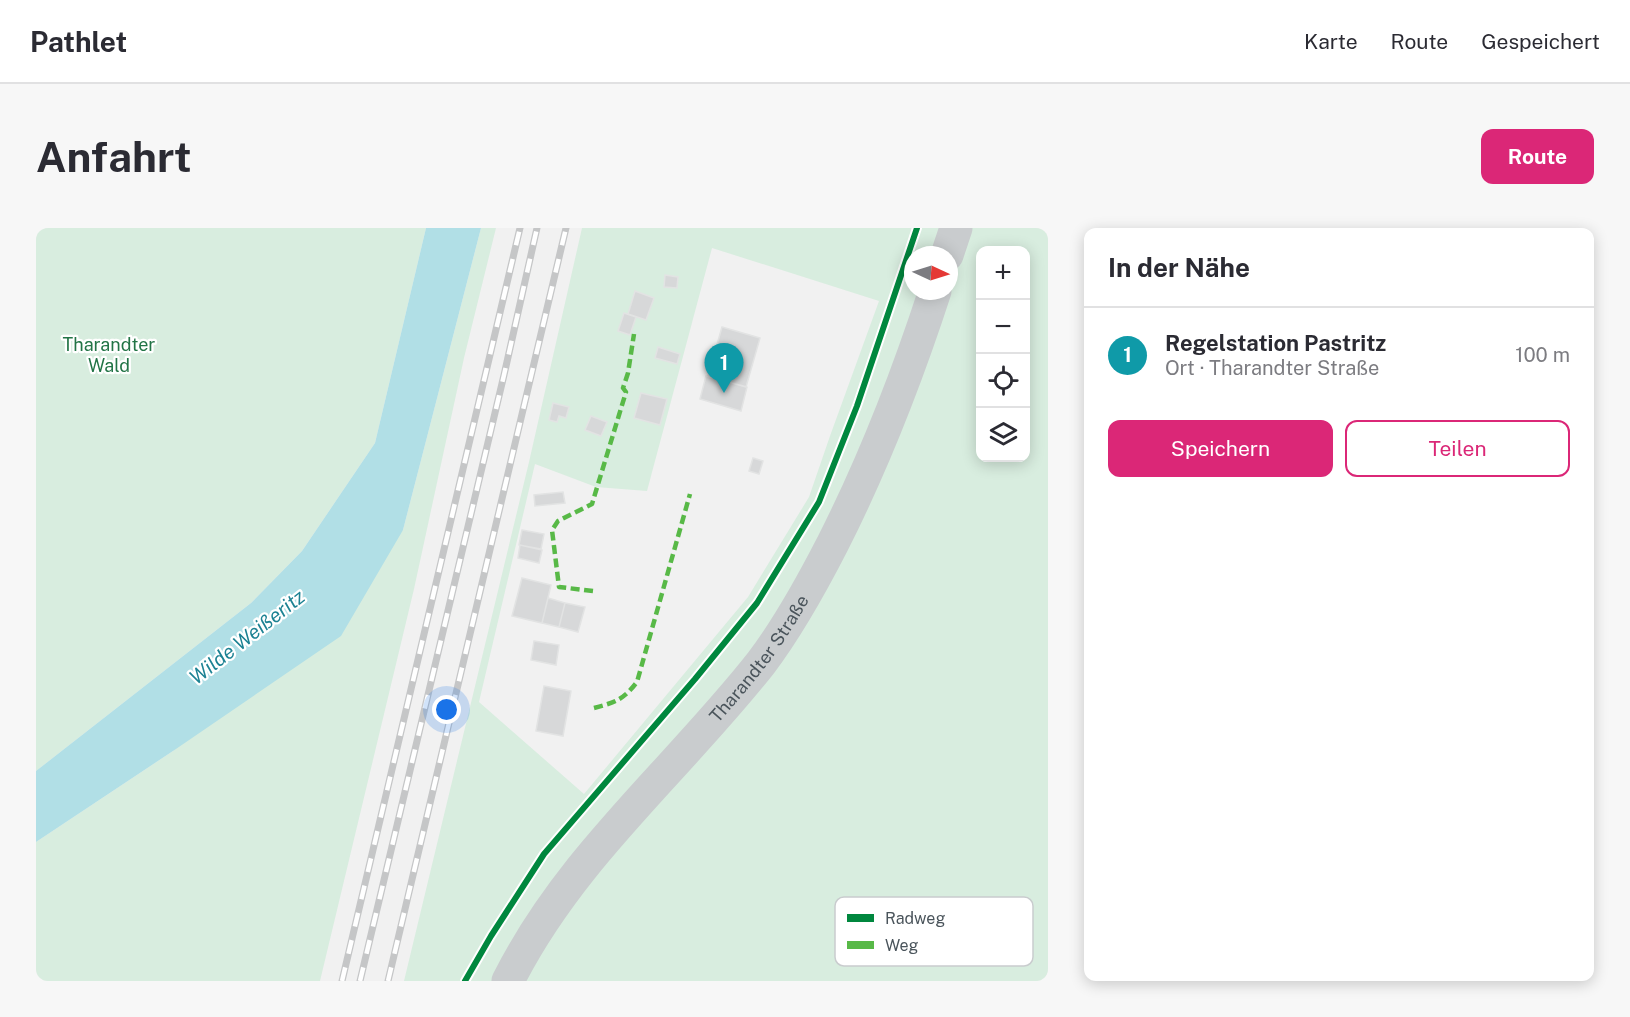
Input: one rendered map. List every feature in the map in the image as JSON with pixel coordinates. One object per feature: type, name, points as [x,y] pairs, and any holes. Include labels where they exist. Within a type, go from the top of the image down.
[{"type":"main road","points":[[950,246],[956,228]]},
{"type":"main road","name":"Tharandter Straße","points":[[508,981],[543,920],[581,868],[738,691],[788,624],[845,520],[879,445],[916,350],[932,300]]},
{"type":"green space","name":"Tharandter Wald","points":[[36,228],[426,228],[375,443],[302,551],[251,603],[36,771]]},
{"type":"green space","points":[[481,228],[496,228],[464,358],[414,589],[320,981],[36,981],[36,842],[173,751],[403,530]]},
{"type":"green space","points":[[582,228],[1048,228],[1048,981],[404,981],[529,462]],"holes":[[[712,248],[879,301],[809,497],[748,597],[584,794],[479,702],[535,464],[596,487],[647,491]]]},
{"type":"water","name":"Wilde Weißeritz","points":[[426,228],[481,228],[403,530],[341,636],[36,842],[36,771],[251,603],[302,551],[375,443]]},
{"type":"building","points":[[665,275],[678,277],[677,288],[664,287]]},
{"type":"building","points":[[635,291],[654,298],[646,320],[628,314]]},
{"type":"building","points":[[624,313],[636,317],[630,335],[618,331]]},
{"type":"building","points":[[722,327],[760,338],[746,387],[708,376]]},
{"type":"building","points":[[658,347],[680,354],[677,364],[655,358]]},
{"type":"building","points":[[706,376],[747,387],[741,411],[700,399]]},
{"type":"building","points":[[641,393],[667,399],[660,425],[634,418]]},
{"type":"building","points":[[553,403],[569,407],[566,418],[559,416],[557,422],[549,420]]},
{"type":"building","points":[[591,416],[607,422],[601,436],[585,430]]},
{"type":"building","points":[[753,458],[763,461],[759,474],[749,471]]},
{"type":"building","points":[[563,492],[565,503],[535,506],[534,495]]},
{"type":"building","points":[[522,530],[544,534],[541,549],[519,545]]},
{"type":"building","points":[[520,545],[542,550],[539,563],[518,558]]},
{"type":"building","points":[[522,578],[551,585],[542,623],[512,616]]},
{"type":"building","points":[[548,598],[565,603],[559,627],[542,623]]},
{"type":"building","points":[[565,603],[585,607],[578,632],[559,627]]},
{"type":"building","points":[[534,641],[559,645],[556,665],[531,660]]},
{"type":"building","points":[[544,686],[571,691],[563,736],[536,731]]},
{"type":"railway","points":[[342,981],[520,228]]},
{"type":"railway","points":[[360,981],[537,228]]},
{"type":"railway","points":[[388,981],[566,228]]},
{"type":"marked path","points":[[593,591],[559,587],[552,530],[558,521],[592,504],[626,392],[623,388],[628,373],[634,334]]},
{"type":"marked path","points":[[594,708],[618,700],[637,682],[690,494]]},
{"type":"cycle path","points":[[465,981],[544,854],[695,679],[757,603],[819,502],[857,406],[917,228]]},
{"type":"place","name":"Regelstation Pastritz","points":[[724,393]]}]
